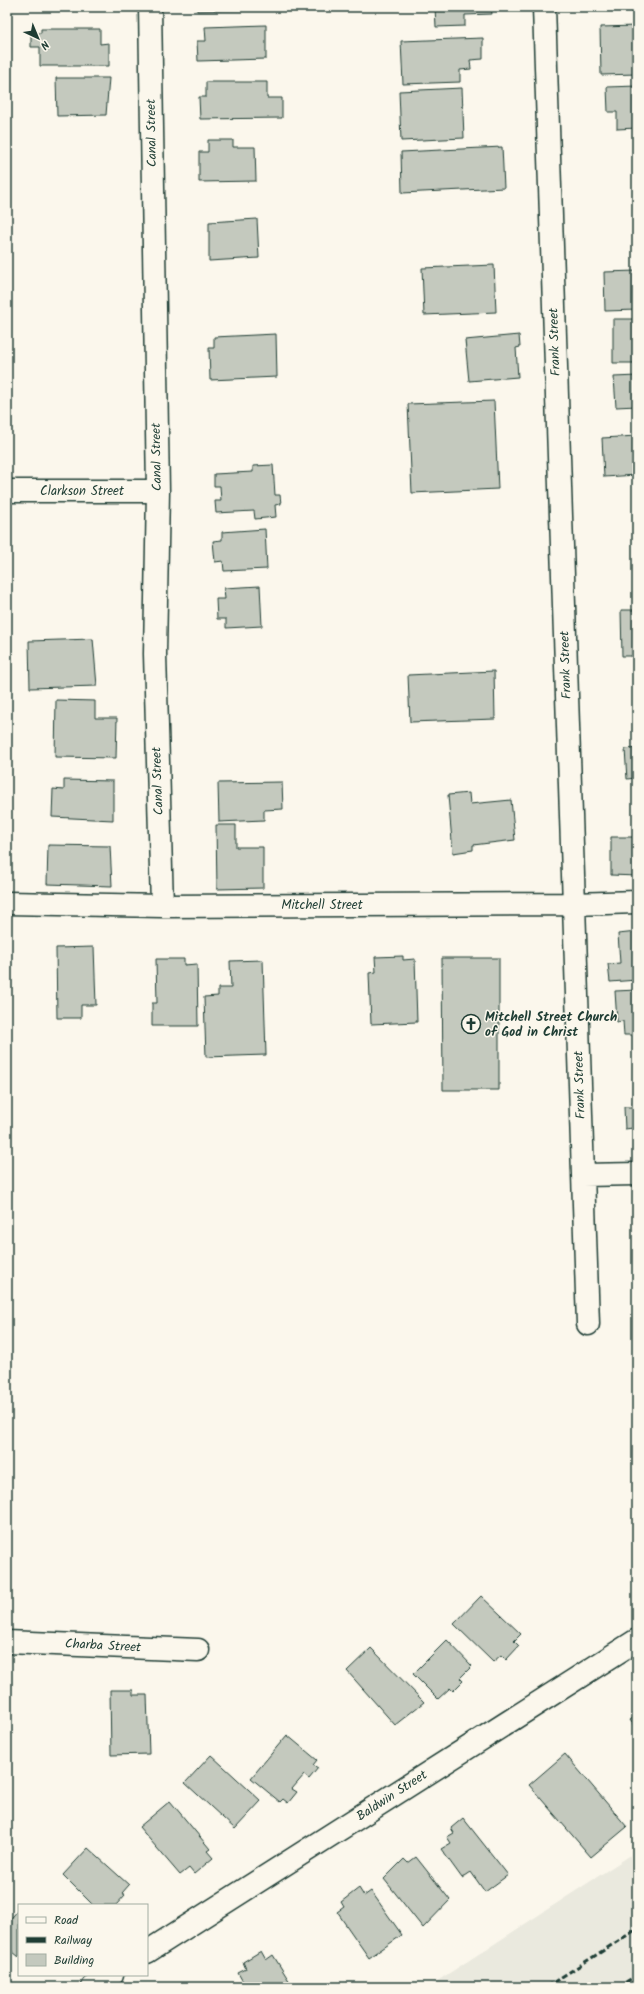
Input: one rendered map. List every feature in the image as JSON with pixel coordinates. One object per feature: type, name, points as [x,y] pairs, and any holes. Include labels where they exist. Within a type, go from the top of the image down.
[{"type":"street","name":"Canal Street","points":[[150,7],[158,491],[155,654],[162,906]]},
{"type":"street","name":"Frank Street","points":[[544,7],[588,1324]]},
{"type":"street","name":"Clarkson Street","points":[[7,491],[158,491]]},
{"type":"street","name":"Mitchell Street","points":[[7,903],[162,906],[574,904],[637,902]]},
{"type":"street","points":[[583,1175],[637,1174]]},
{"type":"street","name":"Baldwin Street","points":[[148,1951],[637,1640]]},
{"type":"street","name":"Charba Street","points":[[7,1642],[198,1650]]},
{"type":"street","points":[[93,1987],[110,1976]]},
{"type":"shaded area","points":[[637,1851],[637,1987],[428,1987]]},
{"type":"building","points":[[197,7],[249,7],[249,10],[197,11]]},
{"type":"building","points":[[435,7],[491,7],[492,14],[465,15],[465,26],[436,27]]},
{"type":"building","points":[[266,25],[266,59],[198,61],[197,41],[206,41],[205,27]]},
{"type":"building","points":[[637,26],[637,74],[601,75],[600,27]]},
{"type":"building","points":[[41,29],[100,29],[100,44],[109,43],[109,66],[40,66],[40,47],[31,47],[31,33],[41,33]]},
{"type":"building","points":[[483,38],[483,59],[470,60],[471,69],[460,70],[460,82],[403,84],[401,41]]},
{"type":"building","points":[[56,78],[109,78],[106,115],[57,116]]},
{"type":"building","points":[[206,82],[267,82],[267,98],[282,98],[282,118],[200,119],[199,97],[206,97]]},
{"type":"building","points":[[637,86],[637,128],[617,129],[617,112],[608,112],[607,87]]},
{"type":"building","points":[[462,88],[464,138],[401,141],[399,91]]},
{"type":"building","points":[[208,140],[233,140],[233,147],[255,147],[256,181],[199,182],[199,152],[208,152]]},
{"type":"building","points":[[502,147],[504,188],[402,193],[401,152]]},
{"type":"building","points":[[257,219],[259,258],[209,261],[209,222]]},
{"type":"building","points":[[494,265],[496,312],[424,315],[422,268]]},
{"type":"building","points":[[637,271],[637,310],[605,311],[604,272]]},
{"type":"building","points":[[613,319],[637,319],[637,363],[613,363]]},
{"type":"building","points":[[276,334],[277,377],[210,380],[209,348],[214,348],[214,337]]},
{"type":"building","points":[[519,335],[520,347],[516,348],[518,377],[469,381],[465,340]]},
{"type":"building","points":[[637,376],[637,406],[616,407],[614,377]]},
{"type":"building","points":[[494,401],[498,489],[412,493],[408,404]]},
{"type":"building","points":[[637,436],[637,475],[604,477],[602,438]]},
{"type":"building","points":[[273,465],[275,495],[280,495],[281,504],[275,505],[276,517],[255,519],[254,511],[216,513],[215,501],[221,501],[220,486],[214,486],[214,474],[253,472],[253,466]]},
{"type":"building","points":[[265,529],[267,569],[224,571],[223,561],[215,562],[213,541],[222,540],[222,532]]},
{"type":"building","points":[[260,586],[262,626],[226,628],[226,619],[217,619],[216,599],[225,599],[224,588]]},
{"type":"building","points":[[621,610],[637,610],[637,656],[622,656]]},
{"type":"building","points":[[93,639],[97,686],[30,688],[29,641]]},
{"type":"building","points":[[494,671],[495,719],[410,722],[408,675]]},
{"type":"building","points":[[56,700],[95,701],[95,718],[117,718],[116,758],[55,757]]},
{"type":"building","points":[[635,737],[637,737],[637,782],[636,778],[627,779],[625,749],[635,748]]},
{"type":"building","points":[[64,780],[113,781],[113,820],[52,817],[53,789],[64,790]]},
{"type":"building","points":[[282,782],[283,809],[264,810],[264,820],[219,822],[218,783]]},
{"type":"building","points":[[469,793],[470,804],[511,800],[515,840],[473,845],[473,850],[453,853],[448,795]]},
{"type":"building","points":[[216,825],[236,825],[236,847],[263,847],[263,888],[217,889]]},
{"type":"building","points":[[611,837],[637,837],[637,876],[611,875]]},
{"type":"building","points":[[48,845],[110,846],[112,886],[47,884]]},
{"type":"building","points":[[637,932],[637,980],[610,982],[608,964],[620,963],[618,934]]},
{"type":"building","points":[[94,947],[96,1005],[81,1005],[81,1018],[57,1018],[56,948]]},
{"type":"building","points":[[403,956],[403,960],[415,959],[417,1022],[371,1024],[369,973],[376,972],[375,957]]},
{"type":"building","name":"Mitchell Street Church of God in Christ","points":[[442,958],[499,958],[499,1090],[443,1090]]},
{"type":"building","points":[[156,959],[184,959],[184,965],[197,964],[198,1026],[152,1026],[152,1003],[157,1003]]},
{"type":"building","points":[[263,960],[266,1055],[206,1057],[204,997],[218,996],[218,988],[231,988],[230,961]]},
{"type":"building","points":[[637,990],[637,1035],[624,1035],[623,1021],[617,1022],[615,991]]},
{"type":"building","points":[[633,1102],[637,1102],[637,1139],[634,1140],[633,1128],[625,1129],[624,1107],[633,1107]]},
{"type":"building","points":[[481,1596],[521,1634],[514,1641],[519,1646],[506,1660],[501,1655],[493,1662],[454,1624]]},
{"type":"building","points":[[447,1640],[472,1666],[460,1678],[463,1681],[453,1691],[450,1688],[438,1699],[413,1674]]},
{"type":"building","points":[[371,1648],[424,1702],[395,1725],[347,1671]]},
{"type":"building","points":[[110,1690],[133,1690],[133,1695],[147,1695],[149,1754],[111,1755]]},
{"type":"building","points":[[637,1715],[637,1730],[630,1720]]},
{"type":"building","points":[[287,1735],[317,1760],[313,1765],[318,1768],[309,1779],[304,1775],[292,1789],[297,1792],[288,1803],[283,1799],[280,1802],[251,1778]]},
{"type":"building","points":[[565,1754],[627,1827],[591,1857],[529,1785]]},
{"type":"building","points":[[211,1755],[261,1801],[235,1829],[185,1783]]},
{"type":"building","points":[[170,1801],[210,1849],[207,1851],[213,1858],[194,1874],[189,1868],[180,1875],[139,1827]]},
{"type":"building","points":[[463,1818],[508,1875],[485,1892],[471,1872],[462,1878],[441,1849],[451,1843],[447,1837],[454,1833],[451,1828]]},
{"type":"building","points":[[88,1848],[129,1885],[122,1893],[125,1895],[117,1904],[92,1904],[63,1875]]},
{"type":"building","points":[[416,1857],[450,1900],[423,1928],[384,1879],[404,1859],[408,1863]]},
{"type":"building","points":[[359,1888],[364,1896],[371,1891],[402,1935],[369,1958],[337,1912],[344,1907],[341,1902]]},
{"type":"building","points":[[18,1910],[18,1956],[7,1947],[7,1923]]},
{"type":"building","points":[[261,1951],[266,1960],[273,1955],[293,1987],[246,1987],[238,1973],[246,1969],[243,1962]]},
{"type":"railway","points":[[546,1987],[637,1929]]},
{"type":"railway","points":[[618,1987],[637,1975]]},
{"type":"place","name":"Mitchell Street Church of God in Christ","points":[[471,1024]]}]
